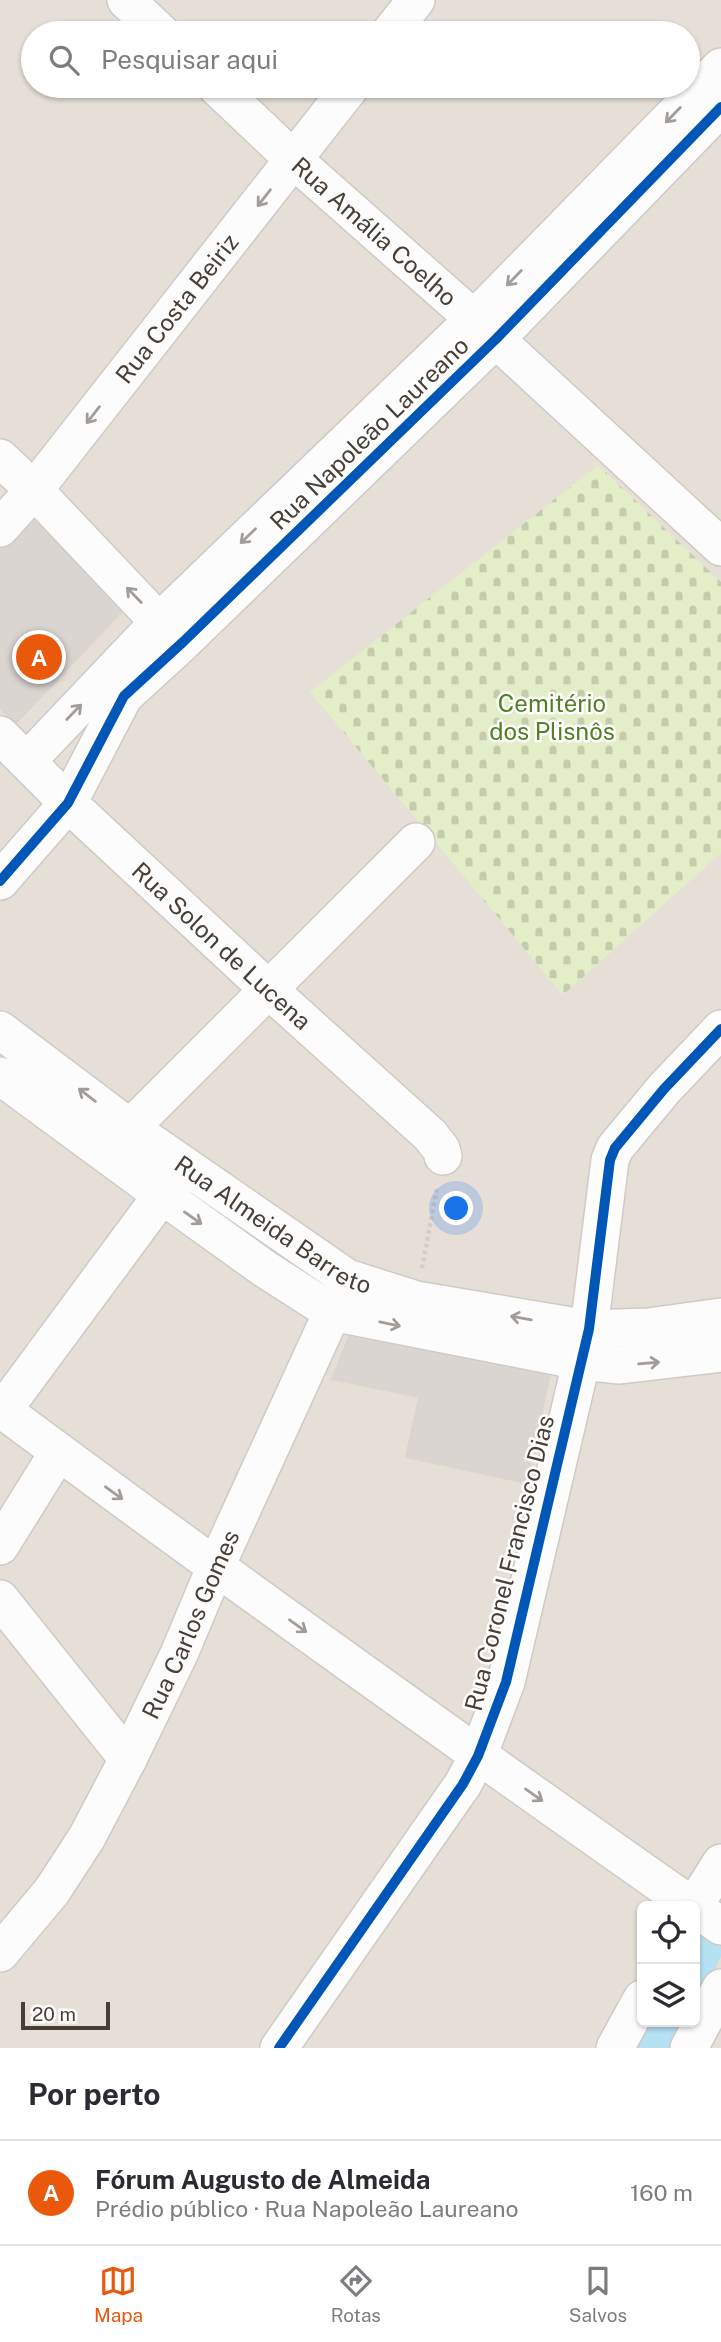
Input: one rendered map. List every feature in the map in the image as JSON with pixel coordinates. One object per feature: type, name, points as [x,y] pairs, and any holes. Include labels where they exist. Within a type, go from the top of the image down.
[{"type":"street","points":[[126,0],[148,21]]},
{"type":"street","points":[[399,21],[415,0]]},
{"type":"street","name":"Rua Napoleão Laureano","points":[[700,90],[721,67]]},
{"type":"street","name":"Rua Amália Coelho","points":[[229,98],[717,535]]},
{"type":"street","name":"Rua Costa Beiriz","points":[[0,528],[34,490],[342,98]]},
{"type":"street","name":"Rua Napoleão Laureano","points":[[485,329],[693,98]]},
{"type":"street","name":"Rua Napoleão Laureano","points":[[27,761],[171,632],[485,329],[721,107]]},
{"type":"street","points":[[0,458],[171,632]]},
{"type":"street","name":"Rua Napoleão Laureano","points":[[0,881],[68,803],[124,696],[171,632]]},
{"type":"street","name":"Rua Solon de Lucena","points":[[0,735],[68,803],[430,1135],[437,1142],[443,1156]]},
{"type":"street","points":[[116,1139],[416,842]]},
{"type":"street","name":"Rua Almeida Barreto","points":[[0,1030],[116,1139],[162,1195],[265,1269],[332,1312],[585,1345]]},
{"type":"street","name":"Rua Coronel Francisco Dias","points":[[279,2048],[463,1784],[478,1756],[506,1682],[585,1345],[610,1160],[615,1149],[664,1089],[721,1030]]},
{"type":"street","name":"Rua Almeida Barreto","points":[[0,1076],[116,1139],[188,1167],[348,1278],[416,1300],[585,1345]]},
{"type":"street","points":[[188,1167],[162,1195],[1,1415],[684,1901]]},
{"type":"street","name":"Rua Carlos Gomes","points":[[0,1953],[52,1891],[87,1837],[128,1759],[179,1654],[216,1566],[348,1278]]},
{"type":"street","points":[[585,1345],[648,1327],[721,1317]]},
{"type":"street","points":[[585,1345],[620,1365],[721,1353]]},
{"type":"street","points":[[0,1546],[65,1460]]},
{"type":"street","points":[[0,1599],[128,1759]]},
{"type":"street","points":[[700,1912],[721,1863]]},
{"type":"street","points":[[689,2048],[721,1988]]},
{"type":"street","points":[[615,2048],[637,2008]]},
{"type":"path","points":[[416,1300],[443,1156]]},
{"type":"shaded area","points":[[0,0],[721,0],[721,2048],[0,2048]]},
{"type":"green space","name":"Cemitério dos Plisnôs","points":[[598,465],[721,582],[721,853],[563,995],[310,692]]},
{"type":"building","points":[[27,514],[126,607],[16,723],[0,708],[0,540]]},
{"type":"building","points":[[351,1332],[550,1374],[526,1483],[406,1457],[419,1397],[332,1379]]},
{"type":"waterway","points":[[699,1964],[721,1922]]},
{"type":"waterway","points":[[654,2048],[665,2027]]},
{"type":"cycle path","points":[[0,881],[68,803],[124,696],[496,339],[721,107]]},
{"type":"cycle path","points":[[279,2048],[463,1784],[478,1756],[506,1682],[589,1329],[610,1160],[615,1148],[664,1089],[721,1029]]},
{"type":"place","name":"Fórum Augusto de Almeida","points":[[39,657]]}]
